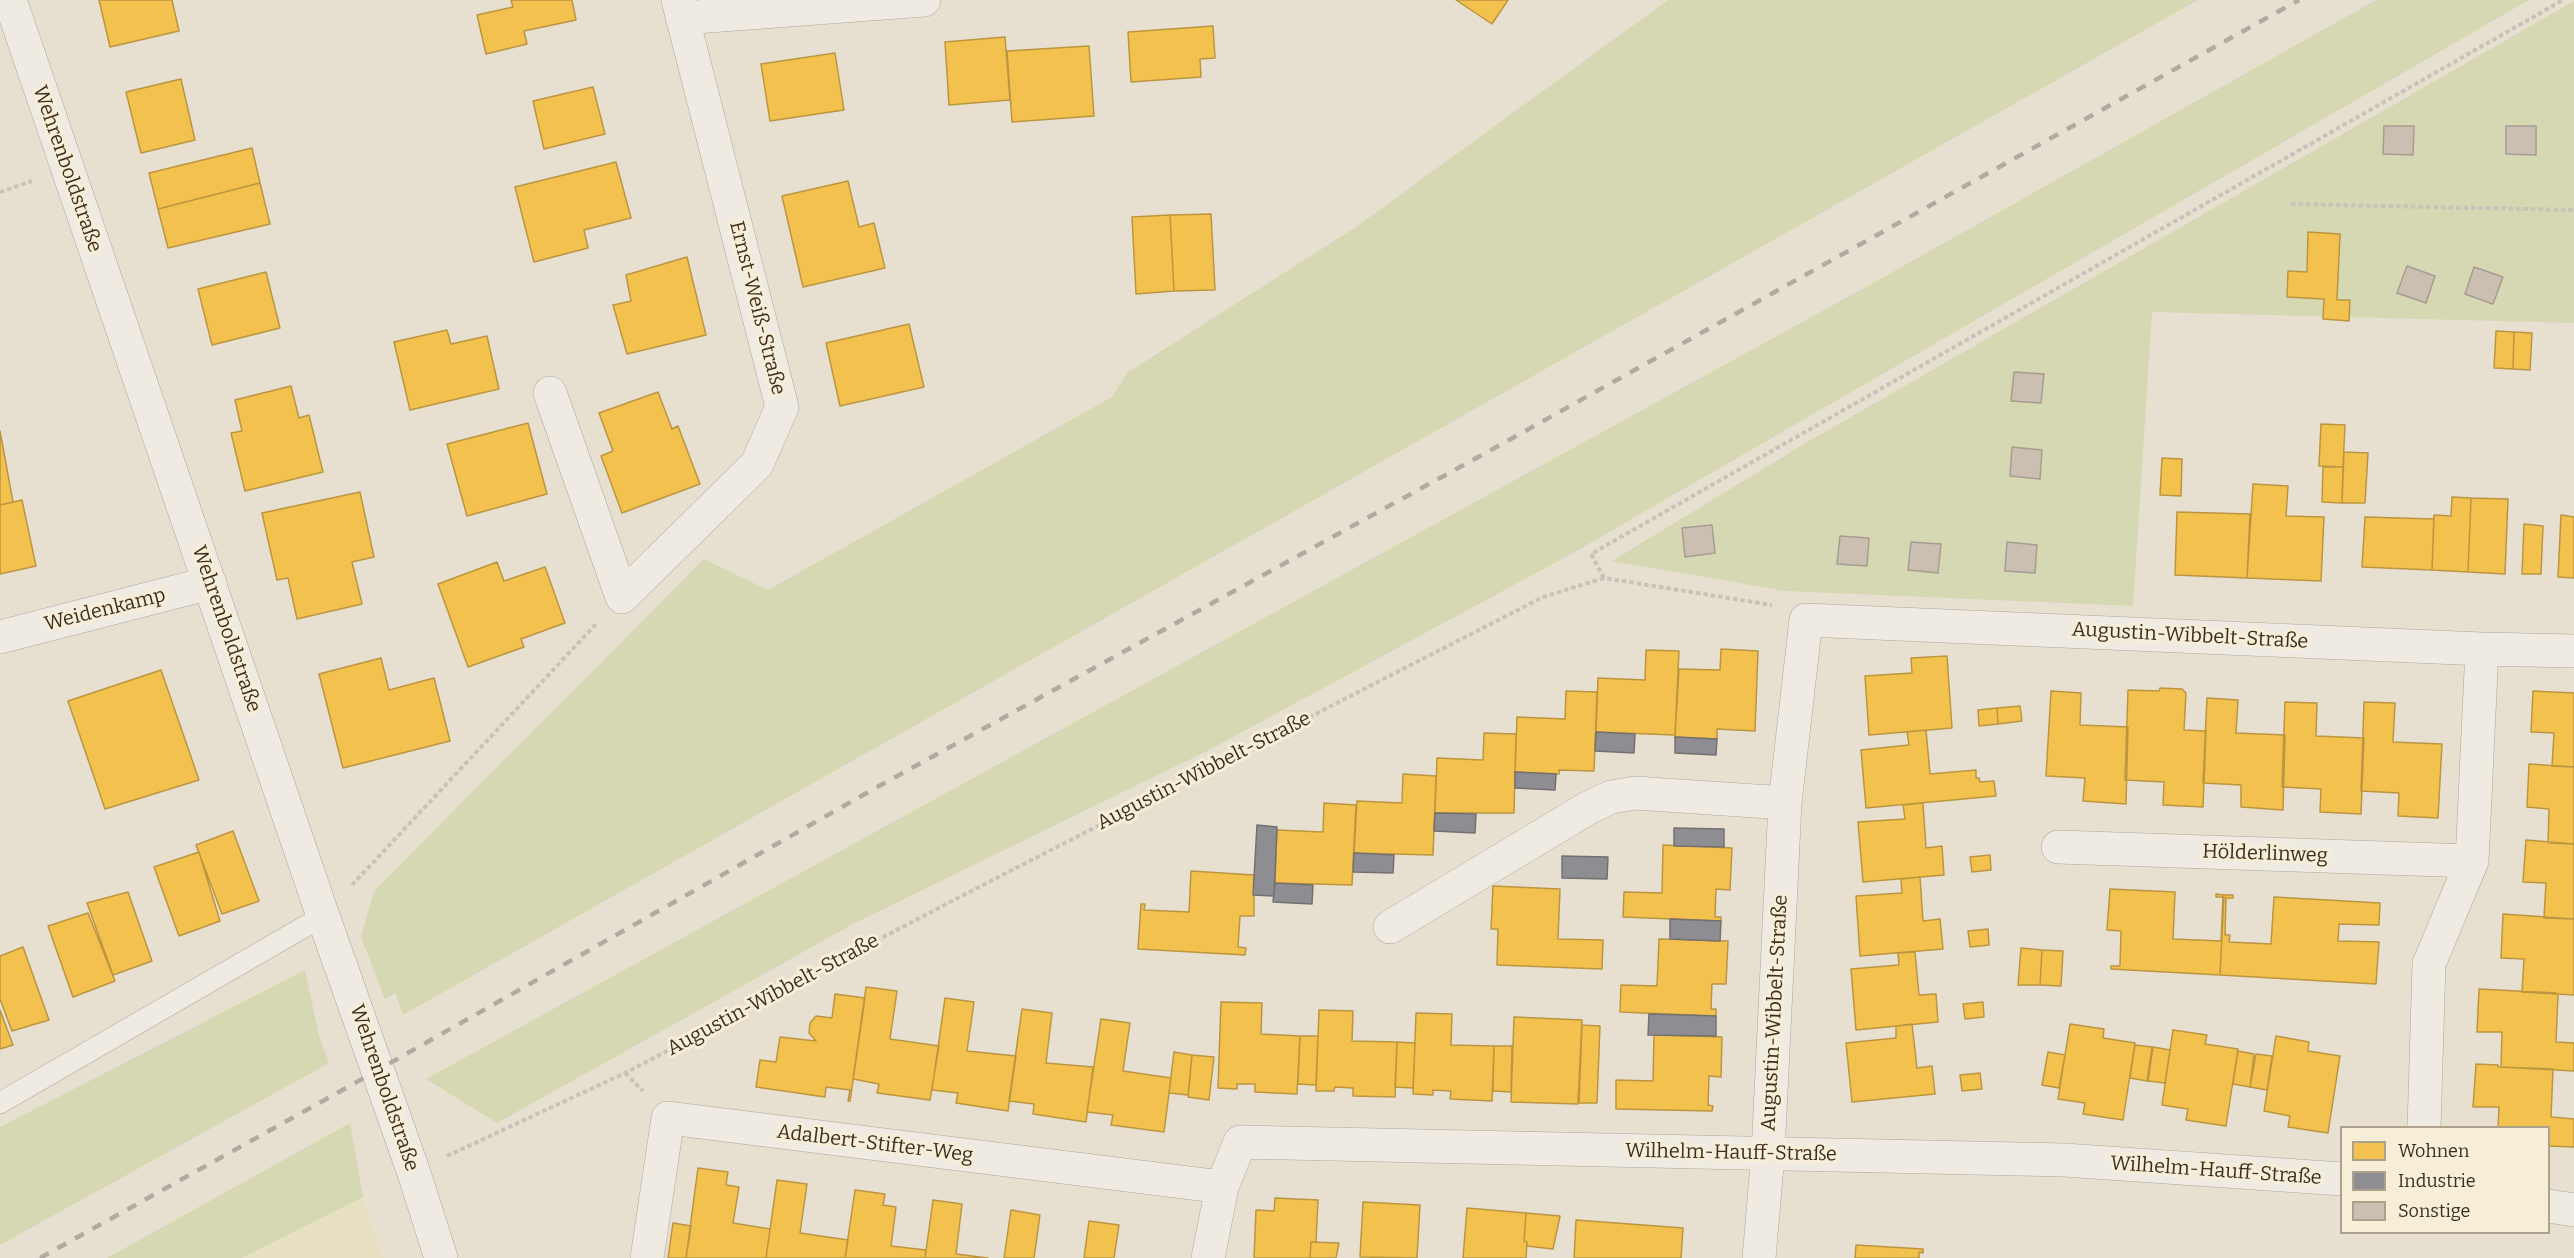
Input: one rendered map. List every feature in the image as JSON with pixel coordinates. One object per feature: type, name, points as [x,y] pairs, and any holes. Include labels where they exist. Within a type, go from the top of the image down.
[{"type":"street","name":"Wehrenboldstraße","points":[[10,0],[323,916],[414,1173],[441,1258]]},
{"type":"street","points":[[680,9],[924,0]]},
{"type":"street","name":"Ernst-Weiß-Straße","points":[[622,597],[757,464],[782,407],[680,9]]},
{"type":"street","points":[[550,393],[622,597]]},
{"type":"street","name":"Weidenkamp","points":[[0,637],[210,583]]},
{"type":"street","name":"Augustin-Wibbelt-Straße","points":[[1759,1258],[1768,1154],[1785,803],[1806,620],[2574,651]]},
{"type":"street","points":[[2424,1126],[2429,964],[2472,861],[2482,649]]},
{"type":"street","points":[[1390,927],[1578,814],[1611,797],[1635,793],[1785,803]]},
{"type":"street","name":"Hölderlinweg","points":[[2058,847],[2472,861]]},
{"type":"street","name":"Adalbert-Stifter-Weg","points":[[647,1258],[668,1118],[1222,1187]]},
{"type":"street","name":"Wilhelm-Hauff-Straße","points":[[1208,1258],[1222,1187],[1240,1142],[2064,1160],[2340,1179]]},
{"type":"street","points":[[2550,1206],[2574,1210]]},
{"type":"lane","points":[[0,1103],[323,916]]},
{"type":"path","points":[[1604,578],[1591,554],[2563,0]]},
{"type":"path","points":[[2291,204],[2574,210]]},
{"type":"path","name":"Augustin-Wibbelt-Straße","points":[[414,1173],[625,1073],[950,902],[1543,597],[1604,578],[1767,603],[1806,620]]},
{"type":"path","points":[[323,916],[622,597]]},
{"type":"shaded area","points":[[363,1197],[383,1258],[242,1258],[273,1240]]},
{"type":"green space","points":[[1668,0],[2198,0],[403,1015],[395,993],[385,999],[361,937],[374,891],[704,559],[768,590],[1112,397],[1127,373],[1356,227]]},
{"type":"green space","points":[[2376,0],[2529,0],[1573,553],[1209,750],[855,923],[497,1123],[426,1079],[1866,287]]},
{"type":"green space","points":[[2574,1],[2574,323],[2152,312],[2133,606],[1785,591],[1612,561],[1809,441]]},
{"type":"green space","points":[[305,970],[319,1036],[329,1063],[0,1245],[0,1127]]},
{"type":"green space","points":[[350,1123],[363,1197],[242,1258],[107,1258]]},
{"type":"building: Wohnen","points":[[99,0],[172,0],[179,31],[110,47]]},
{"type":"building: Wohnen","points":[[511,0],[572,0],[576,20],[524,31],[527,44],[486,54],[477,15],[513,7]]},
{"type":"building: Wohnen","points":[[1456,0],[1508,0],[1492,24]]},
{"type":"building: Wohnen","points":[[1213,26],[1215,58],[1200,59],[1201,77],[1131,82],[1128,32]]},
{"type":"building: Wohnen","points":[[1005,37],[1010,100],[949,105],[945,42]]},
{"type":"building: Wohnen","points":[[1089,46],[1094,116],[1012,122],[1007,51]]},
{"type":"building: Wohnen","points":[[835,53],[844,110],[770,121],[761,64]]},
{"type":"building: Wohnen","points":[[181,79],[195,140],[141,153],[126,92]]},
{"type":"building: Wohnen","points":[[593,87],[605,134],[544,149],[533,101]]},
{"type":"building: Wohnen","points":[[252,148],[260,183],[158,209],[149,173]]},
{"type":"building: Wohnen","points":[[616,162],[631,218],[584,230],[588,248],[534,262],[515,187]]},
{"type":"building: Wohnen","points":[[848,181],[859,227],[874,223],[885,268],[803,287],[782,196]]},
{"type":"building: Wohnen","points":[[260,183],[270,224],[168,248],[158,209]]},
{"type":"building: Wohnen","points":[[1211,214],[1215,290],[1174,291],[1170,215]]},
{"type":"building: Wohnen","points":[[1170,215],[1174,291],[1136,294],[1132,217]]},
{"type":"building: Wohnen","points":[[2308,232],[2340,234],[2337,300],[2350,300],[2349,321],[2323,319],[2324,299],[2287,297],[2288,271],[2307,272]]},
{"type":"building: Wohnen","points":[[687,257],[706,335],[627,354],[613,305],[631,301],[626,275]]},
{"type":"building: Wohnen","points":[[266,272],[280,328],[212,345],[198,289]]},
{"type":"building: Wohnen","points":[[909,324],[924,387],[840,406],[826,343]]},
{"type":"building: Wohnen","points":[[447,330],[451,344],[487,336],[499,389],[410,410],[394,342]]},
{"type":"building: Wohnen","points":[[2496,331],[2514,332],[2513,369],[2494,368]]},
{"type":"building: Wohnen","points":[[2514,332],[2532,333],[2530,370],[2513,369]]},
{"type":"building: Wohnen","points":[[291,386],[299,418],[309,415],[323,472],[245,491],[231,433],[242,431],[235,400]]},
{"type":"building: Wohnen","points":[[658,392],[672,429],[678,426],[700,484],[622,513],[601,456],[613,451],[599,413]]},
{"type":"building: Wohnen","points":[[528,423],[547,494],[467,516],[447,444]]},
{"type":"building: Wohnen","points":[[2321,424],[2345,425],[2343,467],[2319,466]]},
{"type":"building: Wohnen","points":[[0,431],[13,502],[0,505]]},
{"type":"building: Wohnen","points":[[2344,452],[2368,453],[2365,503],[2342,503]]},
{"type":"building: Wohnen","points":[[2162,458],[2182,459],[2181,496],[2160,495]]},
{"type":"building: Wohnen","points":[[2323,467],[2343,467],[2342,503],[2322,502]]},
{"type":"building: Wohnen","points":[[2253,484],[2288,486],[2286,516],[2324,517],[2321,581],[2247,578]]},
{"type":"building: Wohnen","points":[[360,492],[374,557],[352,562],[362,604],[297,619],[288,578],[277,580],[262,513]]},
{"type":"building: Wohnen","points":[[2452,497],[2471,498],[2468,572],[2432,570],[2434,515],[2451,516]]},
{"type":"building: Wohnen","points":[[2471,498],[2508,499],[2505,574],[2468,572]]},
{"type":"building: Wohnen","points":[[22,500],[36,566],[0,574],[0,505]]},
{"type":"building: Wohnen","points":[[2177,512],[2250,514],[2247,578],[2175,575]]},
{"type":"building: Wohnen","points":[[2561,515],[2574,517],[2574,578],[2558,577]]},
{"type":"building: Wohnen","points":[[2365,517],[2434,519],[2432,570],[2362,567]]},
{"type":"building: Wohnen","points":[[2524,524],[2543,526],[2541,574],[2522,574]]},
{"type":"building: Wohnen","points":[[497,562],[504,581],[545,567],[565,623],[521,639],[524,647],[468,667],[438,584]]},
{"type":"building: Wohnen","points":[[1721,649],[1758,651],[1755,731],[1717,729],[1717,739],[1675,737],[1679,669],[1720,670]]},
{"type":"building: Wohnen","points":[[1646,650],[1679,651],[1675,735],[1596,732],[1598,678],[1645,680]]},
{"type":"building: Wohnen","points":[[1947,656],[1952,728],[1869,735],[1865,676],[1912,673],[1911,658]]},
{"type":"building: Wohnen","points":[[381,658],[389,690],[434,678],[450,741],[343,768],[319,674]]},
{"type":"building: Wohnen","points":[[161,670],[199,780],[105,809],[68,701]]},
{"type":"building: Wohnen","points":[[2160,688],[2182,689],[2186,693],[2184,730],[2206,731],[2203,807],[2163,805],[2164,782],[2125,780],[2128,690],[2159,691]]},
{"type":"building: Wohnen","points":[[1566,691],[1597,692],[1594,771],[1559,770],[1559,774],[1515,772],[1517,717],[1565,719]]},
{"type":"building: Wohnen","points":[[2051,691],[2081,693],[2080,725],[2128,727],[2126,804],[2083,801],[2085,778],[2046,776]]},
{"type":"building: Wohnen","points":[[2533,691],[2574,693],[2574,767],[2552,766],[2554,733],[2531,732]]},
{"type":"building: Wohnen","points":[[2207,698],[2238,700],[2236,733],[2285,735],[2283,810],[2241,807],[2241,785],[2203,783]]},
{"type":"building: Wohnen","points":[[2285,702],[2317,703],[2316,736],[2364,738],[2361,814],[2320,812],[2321,789],[2282,787]]},
{"type":"building: Wohnen","points":[[2364,702],[2395,703],[2393,742],[2442,744],[2438,818],[2398,816],[2399,793],[2361,791]]},
{"type":"building: Wohnen","points":[[2020,706],[2022,721],[1998,724],[1997,708]]},
{"type":"building: Wohnen","points":[[1997,708],[1998,724],[1979,726],[1978,710]]},
{"type":"building: Wohnen","points":[[1926,730],[1930,774],[1976,770],[1976,778],[1979,778],[1980,782],[1994,781],[1996,796],[1866,808],[1861,750],[1909,745],[1907,732]]},
{"type":"building: Wohnen","points":[[1484,733],[1516,734],[1514,813],[1435,813],[1437,758],[1483,760]]},
{"type":"building: Wohnen","points":[[2529,764],[2574,767],[2574,844],[2548,843],[2549,809],[2527,807]]},
{"type":"building: Wohnen","points":[[1403,774],[1436,776],[1433,855],[1354,853],[1357,801],[1402,803]]},
{"type":"building: Wohnen","points":[[1324,803],[1356,805],[1352,885],[1275,883],[1277,830],[1323,832]]},
{"type":"building: Wohnen","points":[[1923,803],[1926,848],[1942,846],[1944,875],[1863,882],[1858,822],[1905,819],[1903,805]]},
{"type":"building: Wohnen","points":[[233,831],[259,901],[222,914],[196,845]]},
{"type":"building: Wohnen","points":[[2526,840],[2574,844],[2574,919],[2544,918],[2546,883],[2523,882]]},
{"type":"building: Wohnen","points":[[1663,845],[1732,848],[1730,890],[1716,889],[1715,917],[1721,917],[1721,921],[1623,917],[1624,892],[1662,893]]},
{"type":"building: Wohnen","points":[[199,852],[220,921],[179,936],[154,867]]},
{"type":"building: Wohnen","points":[[1990,855],[1991,870],[1972,872],[1970,857]]},
{"type":"building: Wohnen","points":[[1191,871],[1254,875],[1254,916],[1240,916],[1238,947],[1246,948],[1245,955],[1138,949],[1141,904],[1145,904],[1144,910],[1189,912]]},
{"type":"building: Wohnen","points":[[1920,877],[1923,921],[1940,919],[1943,949],[1860,956],[1856,896],[1902,893],[1901,879]]},
{"type":"building: Wohnen","points":[[1493,886],[1560,889],[1558,939],[1603,940],[1602,969],[1497,965],[1498,929],[1491,929]]},
{"type":"building: Wohnen","points":[[2110,889],[2175,892],[2173,939],[2221,941],[2223,897],[2216,897],[2216,894],[2224,895],[2220,975],[2111,969],[2111,966],[2120,966],[2121,931],[2107,930]]},
{"type":"building: Wohnen","points":[[128,892],[152,961],[113,975],[87,903]]},
{"type":"building: Wohnen","points":[[2224,895],[2233,895],[2233,898],[2226,898],[2225,935],[2230,935],[2229,942],[2271,944],[2274,897],[2380,903],[2379,925],[2339,924],[2338,941],[2379,942],[2376,984],[2220,975]]},
{"type":"building: Wohnen","points":[[88,913],[115,981],[73,997],[48,926]]},
{"type":"building: Wohnen","points":[[2503,914],[2574,919],[2574,995],[2522,992],[2524,959],[2501,958]]},
{"type":"building: Wohnen","points":[[1988,929],[1989,945],[1970,947],[1968,931]]},
{"type":"building: Wohnen","points":[[1659,939],[1728,941],[1726,984],[1712,984],[1711,1009],[1716,1009],[1716,1016],[1620,1012],[1621,985],[1657,986]]},
{"type":"building: Wohnen","points":[[23,947],[49,1020],[12,1031],[0,999],[0,956]]},
{"type":"building: Wohnen","points":[[2021,948],[2042,950],[2040,985],[2018,985]]},
{"type":"building: Wohnen","points":[[2042,950],[2063,951],[2061,986],[2040,985]]},
{"type":"building: Wohnen","points":[[1915,952],[1919,995],[1936,994],[1938,1022],[1856,1030],[1851,969],[1899,965],[1898,953]]},
{"type":"building: Wohnen","points":[[866,987],[897,991],[890,1039],[939,1046],[930,1100],[877,1093],[879,1084],[853,1079]]},
{"type":"building: Wohnen","points":[[2479,989],[2556,993],[2558,995],[2556,1042],[2574,1043],[2574,1071],[2501,1067],[2502,1032],[2477,1032]]},
{"type":"building: Wohnen","points":[[835,994],[865,998],[850,1101],[848,1101],[850,1090],[826,1087],[825,1097],[756,1087],[760,1060],[776,1062],[780,1037],[816,1041],[809,1033],[810,1023],[816,1016],[832,1018]]},
{"type":"building: Wohnen","points":[[945,998],[974,1002],[967,1051],[1016,1056],[1008,1111],[956,1103],[958,1093],[932,1090]]},
{"type":"building: Wohnen","points":[[1221,1002],[1262,1003],[1261,1034],[1300,1036],[1297,1094],[1255,1092],[1255,1084],[1237,1084],[1237,1089],[1218,1088]]},
{"type":"building: Wohnen","points":[[1983,1002],[1984,1017],[1965,1019],[1963,1004]]},
{"type":"building: Wohnen","points":[[1022,1009],[1052,1013],[1046,1063],[1093,1067],[1086,1122],[1033,1114],[1034,1104],[1009,1101]]},
{"type":"building: Wohnen","points":[[0,1010],[13,1045],[0,1049]]},
{"type":"building: Wohnen","points":[[1319,1010],[1353,1011],[1352,1041],[1397,1042],[1395,1097],[1353,1096],[1353,1088],[1335,1087],[1334,1091],[1316,1091]]},
{"type":"building: Wohnen","points":[[1416,1013],[1452,1014],[1451,1045],[1494,1046],[1492,1101],[1450,1099],[1451,1091],[1433,1090],[1433,1095],[1413,1094]]},
{"type":"building: Wohnen","points":[[1514,1017],[1582,1020],[1578,1104],[1511,1102]]},
{"type":"building: Wohnen","points":[[1101,1019],[1130,1023],[1123,1071],[1171,1078],[1164,1132],[1111,1125],[1113,1115],[1087,1112]]},
{"type":"building: Wohnen","points":[[1912,1024],[1917,1068],[1932,1066],[1935,1094],[1852,1102],[1846,1043],[1896,1038],[1896,1026]]},
{"type":"building: Wohnen","points":[[2070,1024],[2104,1029],[2103,1038],[2135,1043],[2123,1120],[2083,1114],[2085,1103],[2058,1099]]},
{"type":"building: Wohnen","points":[[1582,1025],[1600,1026],[1597,1103],[1579,1103]]},
{"type":"building: Wohnen","points":[[2173,1030],[2207,1035],[2205,1044],[2238,1049],[2226,1126],[2186,1120],[2188,1109],[2162,1105]]},
{"type":"building: Wohnen","points":[[1654,1035],[1722,1037],[1721,1077],[1709,1076],[1708,1105],[1713,1106],[1712,1111],[1616,1109],[1616,1080],[1653,1081]]},
{"type":"building: Wohnen","points":[[1300,1036],[1318,1036],[1316,1085],[1298,1084]]},
{"type":"building: Wohnen","points":[[2276,1036],[2309,1042],[2308,1051],[2340,1056],[2328,1133],[2288,1127],[2290,1116],[2264,1111]]},
{"type":"building: Wohnen","points":[[1397,1042],[1415,1043],[1413,1088],[1395,1087]]},
{"type":"building: Wohnen","points":[[2135,1045],[2152,1047],[2147,1081],[2130,1078]]},
{"type":"building: Wohnen","points":[[1494,1046],[1512,1046],[1511,1092],[1493,1091]]},
{"type":"building: Wohnen","points":[[2153,1047],[2170,1050],[2165,1083],[2148,1081]]},
{"type":"building: Wohnen","points":[[2238,1051],[2254,1054],[2250,1087],[2233,1084]]},
{"type":"building: Wohnen","points":[[1174,1052],[1192,1055],[1188,1095],[1169,1093]]},
{"type":"building: Wohnen","points":[[2048,1052],[2065,1055],[2059,1088],[2042,1085]]},
{"type":"building: Wohnen","points":[[2256,1054],[2272,1056],[2267,1090],[2250,1087]]},
{"type":"building: Wohnen","points":[[1192,1055],[1214,1057],[1209,1100],[1188,1097]]},
{"type":"building: Wohnen","points":[[2476,1064],[2553,1069],[2551,1117],[2574,1119],[2574,1147],[2550,1146],[2550,1126],[2498,1126],[2499,1107],[2473,1107]]},
{"type":"building: Wohnen","points":[[1980,1073],[1982,1089],[1962,1091],[1960,1075]]},
{"type":"building: Wohnen","points":[[698,1168],[728,1172],[726,1185],[739,1187],[733,1223],[770,1229],[766,1258],[686,1258]]},
{"type":"building: Wohnen","points":[[777,1180],[807,1184],[800,1233],[848,1240],[845,1258],[766,1258]]},
{"type":"building: Wohnen","points":[[855,1190],[885,1194],[883,1205],[896,1207],[891,1246],[926,1250],[925,1258],[845,1258]]},
{"type":"building: Wohnen","points":[[1275,1198],[1318,1200],[1316,1242],[1311,1242],[1310,1258],[1254,1258],[1256,1210],[1274,1211]]},
{"type":"building: Wohnen","points":[[933,1200],[962,1204],[956,1254],[988,1258],[925,1258]]},
{"type":"building: Wohnen","points":[[1363,1202],[1420,1205],[1417,1258],[1360,1257]]},
{"type":"building: Wohnen","points":[[1467,1208],[1526,1213],[1524,1241],[1527,1242],[1526,1258],[1463,1258]]},
{"type":"building: Wohnen","points":[[1011,1210],[1040,1215],[1034,1258],[1004,1258]]},
{"type":"building: Wohnen","points":[[1526,1213],[1560,1216],[1553,1249],[1527,1246],[1527,1242],[1524,1241]]},
{"type":"building: Wohnen","points":[[1576,1220],[1683,1228],[1681,1258],[1574,1258]]},
{"type":"building: Wohnen","points":[[1089,1221],[1119,1225],[1114,1258],[1084,1258]]},
{"type":"building: Wohnen","points":[[673,1223],[691,1226],[686,1258],[668,1258]]},
{"type":"building: Wohnen","points":[[1311,1242],[1339,1243],[1336,1258],[1310,1258]]},
{"type":"building: Wohnen","points":[[1856,1245],[1923,1249],[1923,1253],[1919,1252],[1919,1258],[1855,1258]]},
{"type":"building: Industrie","points":[[1596,732],[1635,734],[1634,753],[1595,751]]},
{"type":"building: Industrie","points":[[1675,737],[1717,739],[1716,755],[1675,753]]},
{"type":"building: Industrie","points":[[1515,772],[1556,774],[1555,790],[1515,788]]},
{"type":"building: Industrie","points":[[1435,813],[1476,814],[1475,833],[1434,831]]},
{"type":"building: Industrie","points":[[1257,825],[1277,827],[1274,896],[1253,895]]},
{"type":"building: Industrie","points":[[1674,828],[1724,829],[1724,847],[1674,846]]},
{"type":"building: Industrie","points":[[1354,853],[1394,855],[1393,873],[1353,872]]},
{"type":"building: Industrie","points":[[1562,856],[1608,857],[1607,879],[1562,878]]},
{"type":"building: Industrie","points":[[1275,883],[1313,885],[1312,904],[1273,902]]},
{"type":"building: Industrie","points":[[1670,919],[1721,921],[1720,941],[1670,939]]},
{"type":"building: Industrie","points":[[1649,1014],[1716,1016],[1716,1036],[1648,1035]]},
{"type":"building: Sonstige","points":[[2384,126],[2414,126],[2413,155],[2383,154]]},
{"type":"building: Sonstige","points":[[2506,126],[2536,126],[2536,155],[2506,154]]},
{"type":"building: Sonstige","points":[[2407,266],[2435,276],[2426,303],[2397,293]]},
{"type":"building: Sonstige","points":[[2474,267],[2503,277],[2493,304],[2465,294]]},
{"type":"building: Sonstige","points":[[2014,372],[2044,374],[2041,403],[2011,401]]},
{"type":"building: Sonstige","points":[[2012,447],[2042,450],[2040,479],[2010,476]]},
{"type":"building: Sonstige","points":[[1712,525],[1715,553],[1685,557],[1682,528]]},
{"type":"building: Sonstige","points":[[1840,536],[1869,538],[1867,566],[1837,564]]},
{"type":"building: Sonstige","points":[[1911,542],[1941,544],[1938,573],[1908,570]]},
{"type":"building: Sonstige","points":[[2007,542],[2037,545],[2035,573],[2005,571]]},
{"type":"railway","points":[[40,1258],[339,1092],[879,786],[1491,450],[2299,0]]}]
